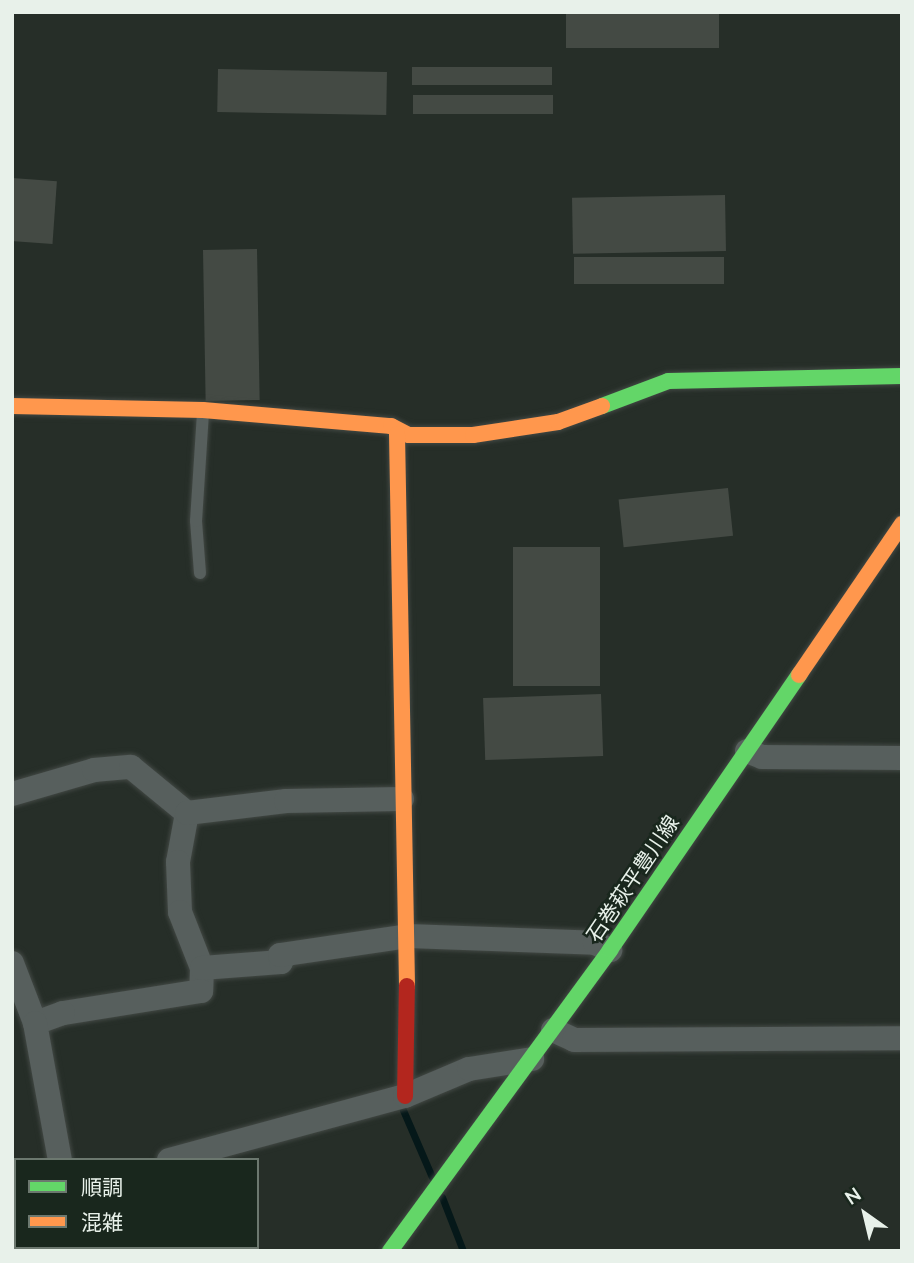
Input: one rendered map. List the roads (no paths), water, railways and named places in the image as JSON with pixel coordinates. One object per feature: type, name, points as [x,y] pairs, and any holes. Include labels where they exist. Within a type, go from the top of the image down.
[{"type":"street","points":[[397,434],[525,431],[668,381],[902,376]]},
{"type":"street","points":[[12,406],[203,411],[391,426],[397,434],[402,799],[408,936],[405,1097]]},
{"type":"street","name":"石巻萩平豊川線","points":[[390,1251],[610,950],[902,524]]},
{"type":"street","points":[[747,751],[761,757],[902,758]]},
{"type":"street","points":[[12,794],[94,770],[131,767],[187,813],[286,801],[402,799]]},
{"type":"street","points":[[36,1023],[63,1013],[201,990],[202,968],[180,912],[178,862],[187,813]]},
{"type":"street","points":[[202,968],[281,961],[281,955],[408,936],[596,943],[610,950]]},
{"type":"street","points":[[12,963],[36,1023],[60,1158]]},
{"type":"street","points":[[553,1030],[574,1040],[902,1038]]},
{"type":"street","points":[[176,1158],[405,1097],[469,1069],[532,1059]]},
{"type":"lane","points":[[200,573],[196,521],[203,411]]},
{"type":"waterway","points":[[403,1110],[432,1177]]},
{"type":"waterway","points":[[442,1197],[463,1251]]}]
